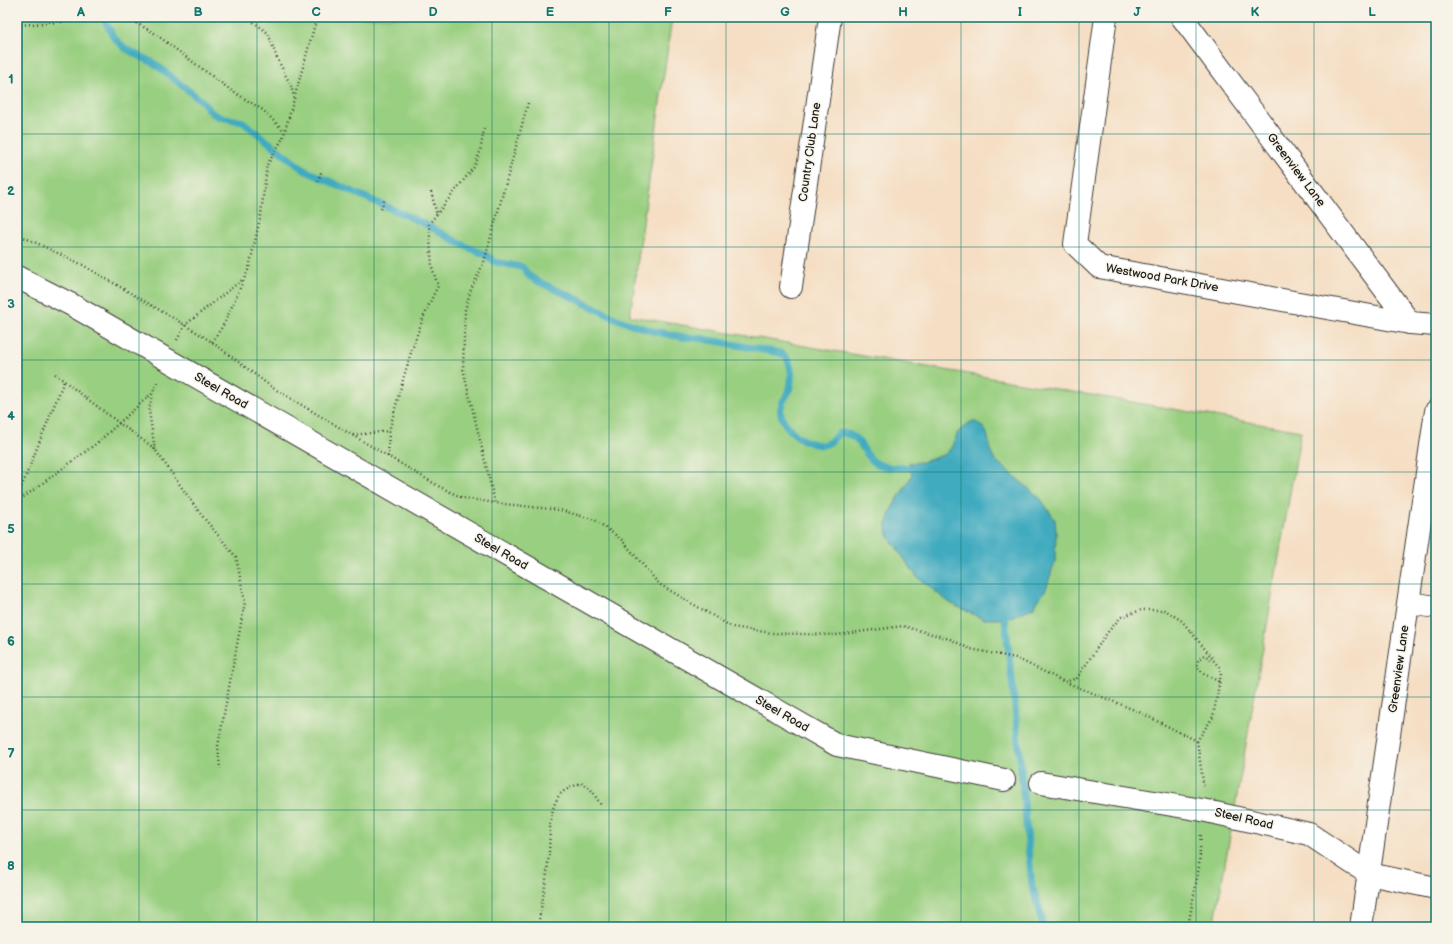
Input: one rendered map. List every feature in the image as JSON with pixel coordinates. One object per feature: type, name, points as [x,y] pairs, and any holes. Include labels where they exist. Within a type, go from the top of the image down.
[{"type":"street","name":"Country Club Lane","points":[[791,287],[830,17]]},
{"type":"street","name":"Westwood Park Drive","points":[[1106,17],[1081,206],[1074,244],[1100,267],[1410,323],[1436,325]]},
{"type":"street","name":"Greenview Lane","points":[[1182,17],[1410,323]]},
{"type":"street","name":"Steel Road","points":[[17,277],[72,305],[837,745],[1004,780]]},
{"type":"street","name":"Greenview Lane","points":[[1361,927],[1436,411]]},
{"type":"street","points":[[1409,603],[1436,608]]},
{"type":"street","name":"Steel Road","points":[[1041,783],[1202,810],[1309,834],[1369,874],[1436,888]]},
{"type":"path","points":[[17,25],[61,22],[87,17]]},
{"type":"path","points":[[126,17],[154,33],[232,91],[263,110],[285,132]]},
{"type":"path","points":[[248,17],[268,33],[277,58],[291,86],[294,97]]},
{"type":"path","points":[[212,342],[224,324],[248,268],[261,214],[268,165],[285,132],[317,17]]},
{"type":"path","points":[[495,503],[464,369],[465,310],[470,292],[484,262],[528,103]]},
{"type":"path","points":[[388,457],[389,431],[406,368],[430,301],[438,286],[432,267],[429,224],[474,167],[480,152],[484,129]]},
{"type":"path","points":[[318,182],[322,170]]},
{"type":"path","points":[[431,192],[437,215]]},
{"type":"path","points":[[381,209],[384,198]]},
{"type":"path","points":[[17,234],[81,264],[185,325],[212,342],[273,388],[440,487],[463,498],[560,510],[594,520],[621,539],[659,584],[732,627],[772,633],[836,635],[903,626],[950,639],[970,649],[1016,658],[1065,682],[1137,711],[1197,741],[1213,717],[1221,674],[1219,667],[1182,621],[1165,610],[1142,610],[1121,617],[1107,633],[1077,678],[1065,682]]},
{"type":"path","points":[[185,325],[244,278]]},
{"type":"path","points":[[55,374],[155,450],[199,512],[236,557],[245,602],[218,746],[220,769]]},
{"type":"path","points":[[17,498],[64,380]]},
{"type":"path","points":[[17,502],[97,443],[152,394],[149,411],[155,450]]},
{"type":"path","points":[[352,435],[389,431]]},
{"type":"path","points":[[1214,661],[1204,655],[1198,660],[1197,667],[1204,674],[1218,681],[1218,685]]},
{"type":"path","points":[[538,927],[548,863],[550,831],[558,796],[581,783],[590,788],[601,805]]},
{"type":"green space","points":[[17,17],[672,17],[630,316],[1301,431],[1214,927],[17,927]]},
{"type":"water","points":[[973,421],[980,424],[984,428],[994,459],[1041,499],[1055,520],[1055,561],[1046,589],[1033,608],[1005,619],[983,619],[950,603],[917,577],[889,537],[887,529],[890,512],[912,474],[908,468],[909,463],[923,462],[946,454],[951,448],[958,432]]},
{"type":"waterway","points":[[103,17],[114,38],[125,48],[154,63],[203,102],[211,112],[217,116],[243,122],[304,170],[421,222],[463,245],[486,255],[495,262],[522,267],[529,276],[539,282],[617,319],[652,331],[682,337],[699,338],[782,354],[786,357],[789,363],[791,379],[789,391],[782,404],[781,414],[786,426],[791,431],[809,442],[822,445],[829,443],[839,433],[847,434],[852,436],[860,443],[869,458],[874,462],[886,467],[908,468]]},
{"type":"waterway","points":[[1005,619],[1032,886],[1040,911],[1043,927]]}]
